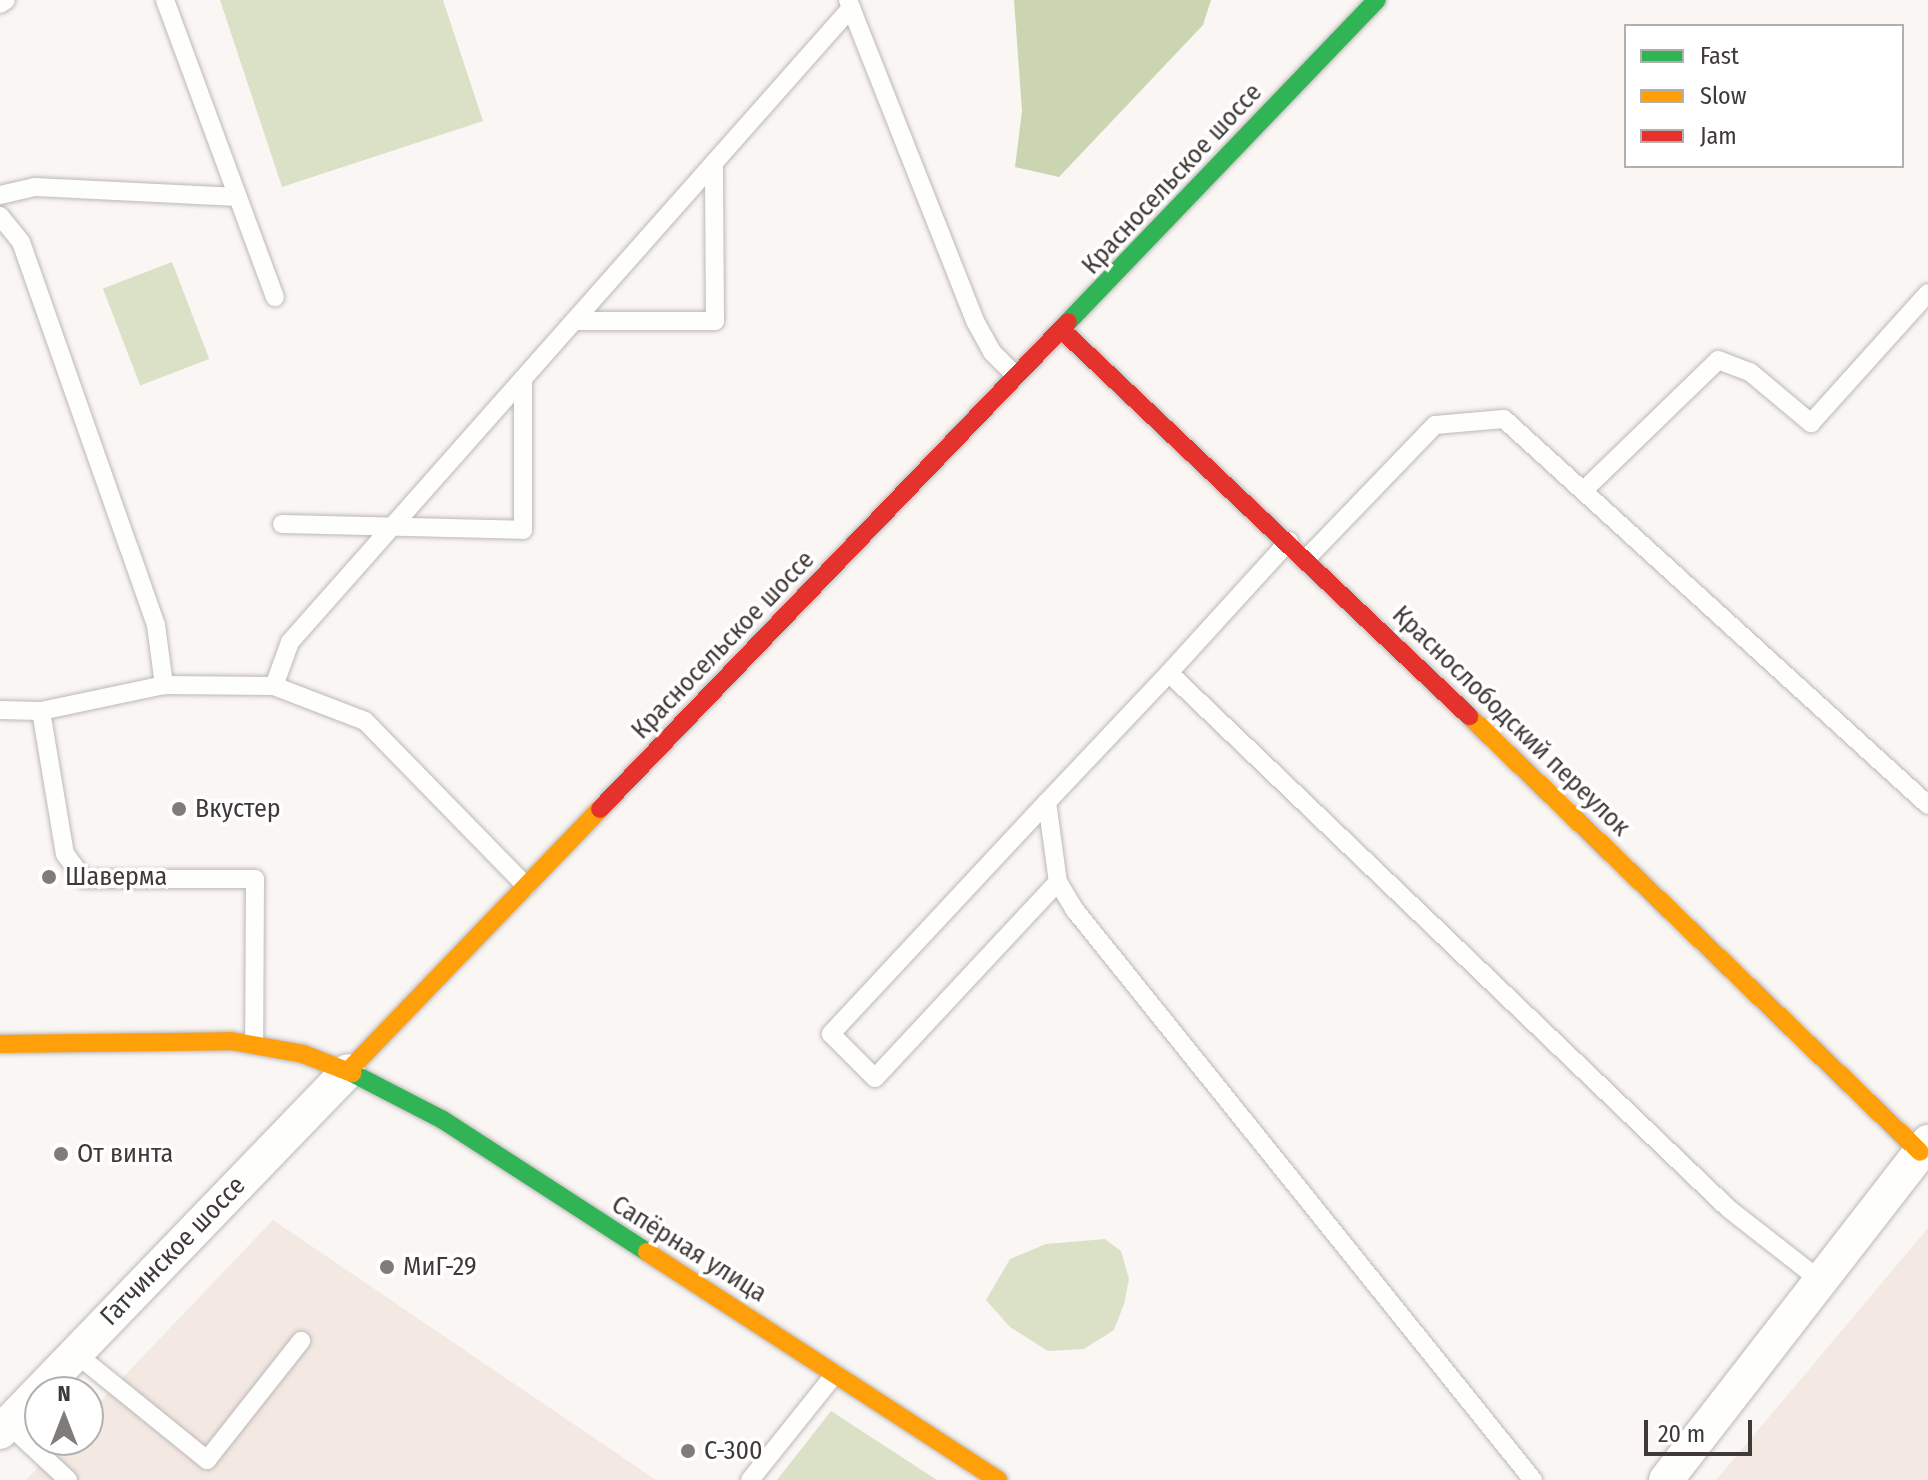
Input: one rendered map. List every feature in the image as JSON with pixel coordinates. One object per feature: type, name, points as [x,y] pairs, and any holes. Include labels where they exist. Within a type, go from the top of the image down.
[{"type":"street","name":"Красносельское шоссе","points":[[348,1071],[1063,331],[1377,0]]},
{"type":"street","name":"Краснослободский переулок","points":[[1063,331],[1289,541],[1924,1147]]},
{"type":"street","points":[[0,1044],[254,1044],[348,1071]]},
{"type":"street","name":"Гатчинское шоссе","points":[[4,1428],[348,1071]]},
{"type":"street","name":"Сапёрная улица","points":[[348,1071],[443,1120],[837,1372],[998,1480]]},
{"type":"street","points":[[1666,1480],[1924,1147]]},
{"type":"lane","points":[[0,4],[6,0]]},
{"type":"lane","points":[[165,0],[275,297]]},
{"type":"lane","points":[[274,686],[290,642],[714,163],[849,4],[971,312],[992,352],[1018,377]]},
{"type":"lane","points":[[574,321],[715,321],[714,163]]},
{"type":"lane","points":[[0,195],[35,187],[238,197]]},
{"type":"lane","points":[[0,216],[21,242],[156,625],[164,685]]},
{"type":"lane","points":[[1583,491],[1718,360],[1750,372],[1811,423],[1928,293]]},
{"type":"lane","points":[[282,524],[523,530],[523,379]]},
{"type":"lane","points":[[1306,559],[1435,425],[1504,419],[1928,805]]},
{"type":"lane","points":[[1058,882],[875,1078],[831,1034],[1289,541]]},
{"type":"lane","points":[[1169,673],[1729,1209],[1820,1280]]},
{"type":"lane","points":[[0,710],[41,711],[164,685],[274,686],[365,721],[526,886]]},
{"type":"lane","points":[[41,711],[65,854],[84,879],[255,879],[254,1044]]},
{"type":"lane","points":[[1047,802],[1058,882],[1074,909],[1533,1480]]},
{"type":"lane","points":[[75,1353],[207,1460],[301,1341]]},
{"type":"lane","points":[[750,1480],[837,1372]]},
{"type":"lane","points":[[4,1428],[68,1480]]},
{"type":"shaded area","points":[[273,1220],[656,1480],[26,1480],[49,1456],[104,1456],[104,1397]]},
{"type":"shaded area","points":[[1928,1228],[1928,1480],[1716,1480]]},
{"type":"green space","points":[[220,0],[443,0],[483,121],[282,187]]},
{"type":"green space","points":[[1014,0],[1211,0],[1203,25],[1059,177],[1015,167],[1022,111]]},
{"type":"green space","points":[[172,262],[209,359],[140,386],[103,289]]},
{"type":"green space","points":[[1105,1239],[1121,1251],[1129,1279],[1114,1330],[1084,1349],[1048,1351],[1010,1327],[986,1300],[1010,1259],[1046,1244]]},
{"type":"green space","points":[[831,1411],[937,1480],[777,1480]]},
{"type":"traffic: fast","points":[[1068,322],[1377,0]]},
{"type":"traffic: fast","points":[[352,1073],[443,1120],[647,1252]]},
{"type":"traffic: slow","points":[[1469,716],[1920,1152]]},
{"type":"traffic: slow","points":[[348,1071],[600,809]]},
{"type":"traffic: slow","points":[[0,1044],[231,1041],[303,1054],[352,1073]]},
{"type":"traffic: slow","points":[[647,1252],[998,1480]]},
{"type":"traffic: jam","points":[[600,809],[1068,322]]},
{"type":"traffic: jam","points":[[1063,331],[1469,716]]},
{"type":"place","name":"Вкустер","points":[[179,809]]},
{"type":"place","name":"Шаверма","points":[[49,877]]},
{"type":"place","name":"От винта","points":[[61,1154]]},
{"type":"place","name":"МиГ-29","points":[[387,1267]]},
{"type":"place","name":"С-300","points":[[688,1451]]}]
